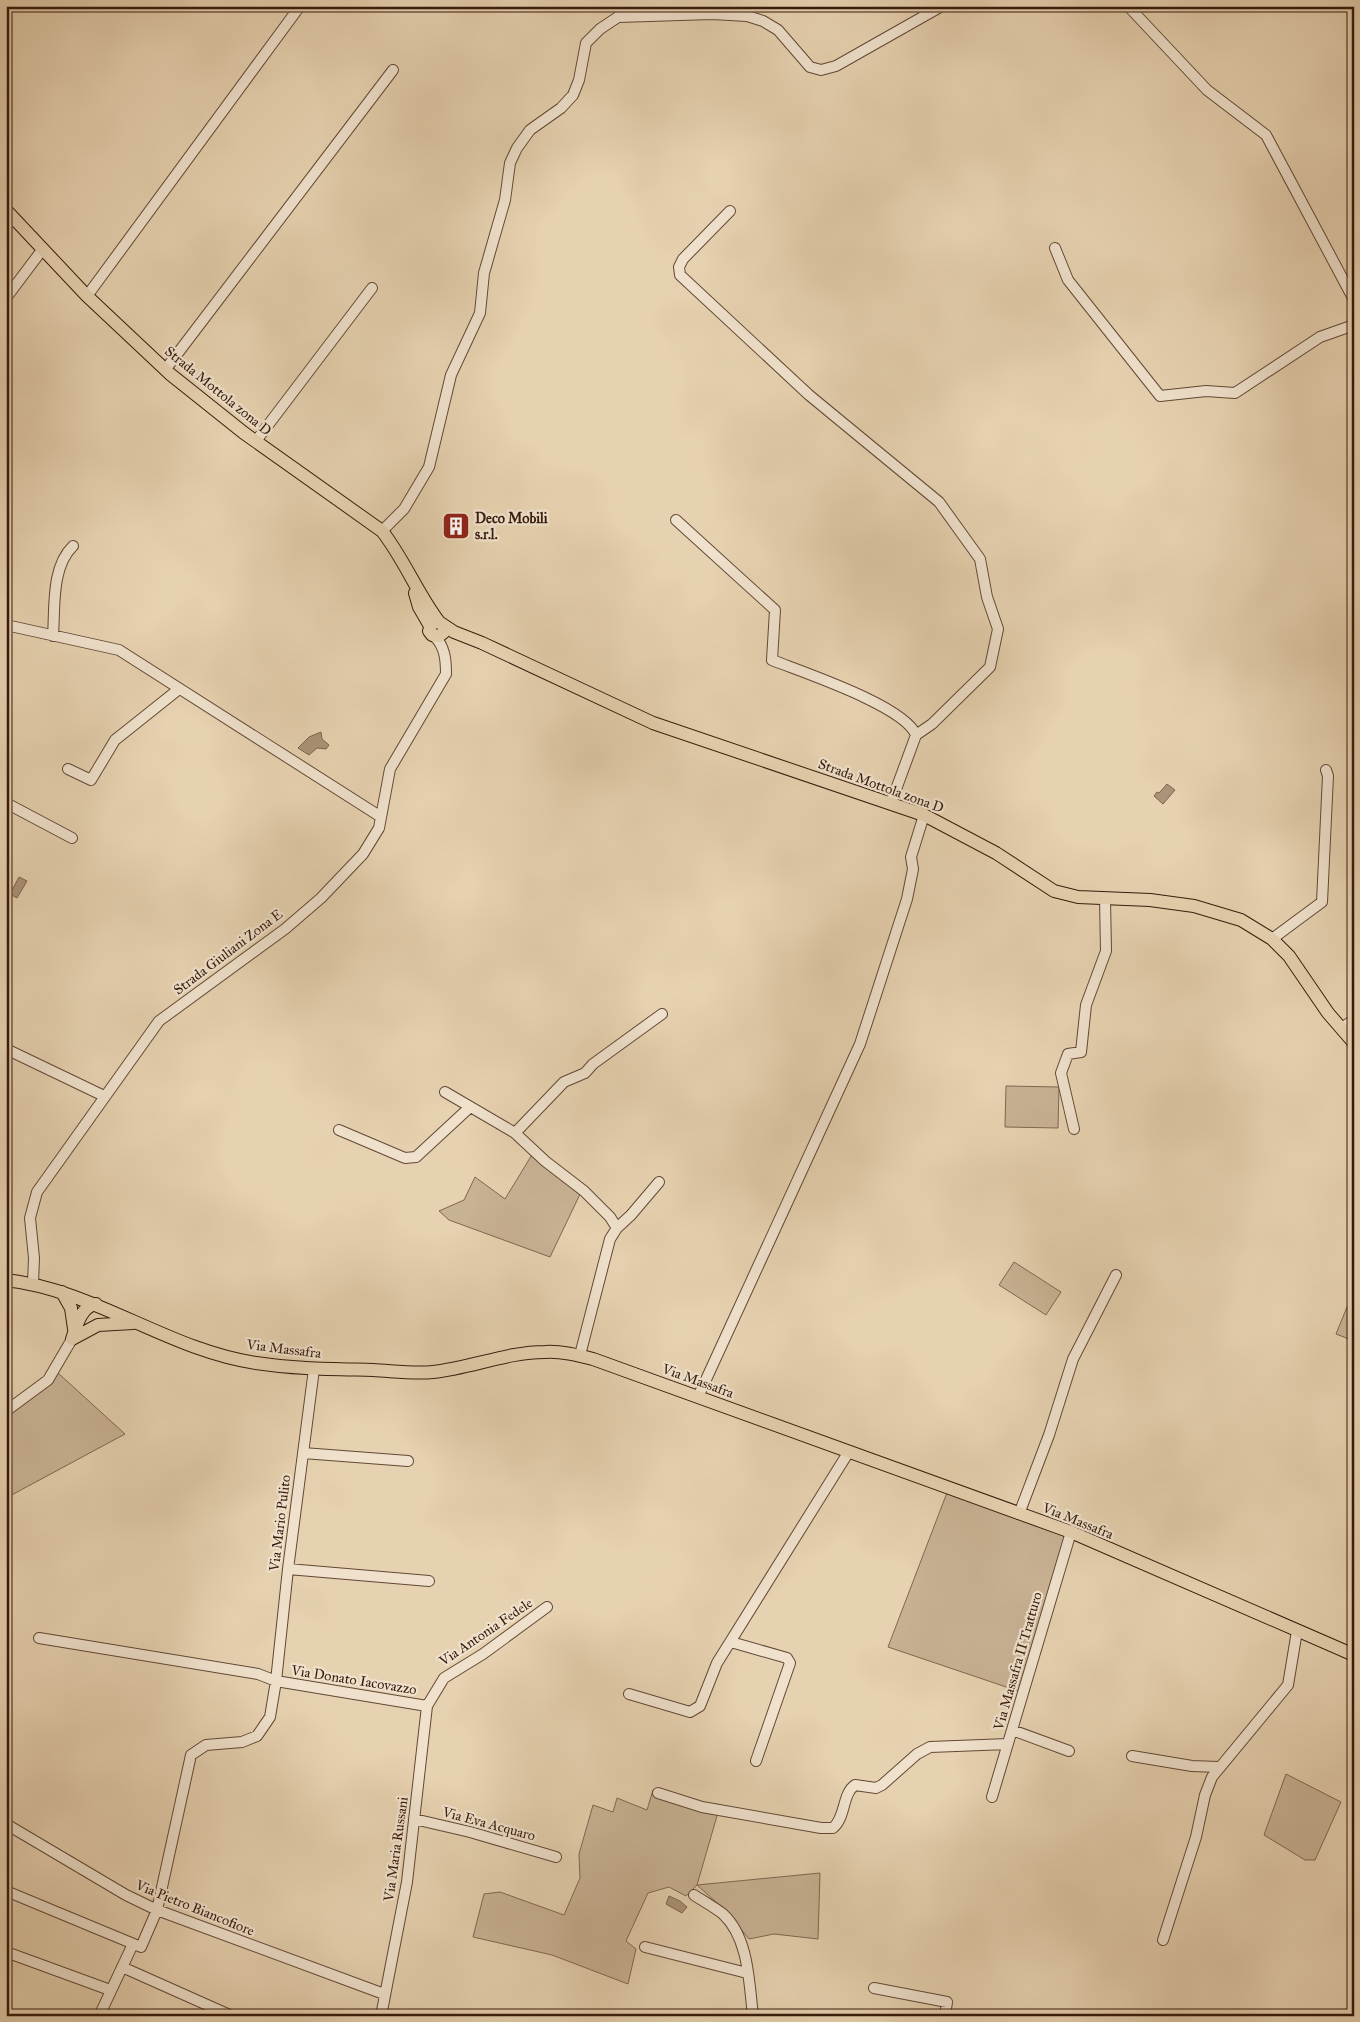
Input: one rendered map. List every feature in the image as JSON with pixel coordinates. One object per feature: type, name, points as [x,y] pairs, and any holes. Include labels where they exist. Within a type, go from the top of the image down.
[{"type":"main road","name":"Strada Mottola zona D","points":[[6,210],[87,296],[165,370],[256,441],[382,531],[396,548],[415,586],[419,607],[439,632],[453,636],[467,636],[653,724],[924,815],[996,853],[1054,891],[1078,897],[1150,900],[1216,911],[1241,920],[1272,939],[1289,956],[1340,1028],[1354,1044]]},
{"type":"main road","name":"Via Massafra","points":[[6,1280],[33,1283],[62,1292],[96,1304],[200,1349],[254,1363],[314,1369],[432,1372],[544,1352],[580,1355],[1071,1532],[1354,1655]]},
{"type":"main road","points":[[62,1292],[73,1316],[73,1335]]},
{"type":"main road","points":[[73,1335],[84,1312],[88,1307],[96,1304],[99,1314],[88,1329]]},
{"type":"main road","points":[[73,1335],[104,1324],[138,1323]]},
{"type":"street","points":[[87,296],[300,6]]},
{"type":"street","points":[[382,531],[404,509],[429,467],[451,375],[480,313],[484,273],[503,208],[510,163],[517,148],[530,130],[561,108],[573,95],[579,80],[586,44],[610,20],[631,12],[747,16],[763,21],[778,30],[810,67],[821,70],[836,66],[942,6]]},
{"type":"street","points":[[1128,6],[1207,90],[1266,135],[1354,300]]},
{"type":"street","points":[[165,370],[393,70]]},
{"type":"street","points":[[730,211],[683,259],[679,267],[680,275],[809,395],[938,502],[980,560],[987,597],[998,629],[990,668],[932,724],[916,735],[891,803]]},
{"type":"street","points":[[1055,248],[1072,286],[1160,396],[1206,391],[1235,393],[1320,337],[1354,325]]},
{"type":"street","points":[[6,298],[42,250]]},
{"type":"street","points":[[256,441],[372,288]]},
{"type":"street","points":[[676,520],[775,610],[772,660],[855,693],[888,710],[913,728],[916,735]]},
{"type":"street","points":[[53,636],[58,571],[65,553],[73,546]]},
{"type":"street","points":[[6,625],[119,650],[381,817]]},
{"type":"street","name":"Strada Giuliani Zona E","points":[[33,1283],[34,1258],[30,1218],[37,1192],[159,1021],[285,928],[321,898],[363,854],[379,828],[390,770],[446,674],[446,658],[439,632]]},
{"type":"street","points":[[68,769],[90,780],[115,740],[179,689]]},
{"type":"street","points":[[1272,939],[1322,902],[1328,776],[1326,770]]},
{"type":"street","points":[[6,803],[72,838]]},
{"type":"street","points":[[698,1397],[860,1044],[907,899],[913,869],[912,857],[924,815]]},
{"type":"street","points":[[1074,1130],[1061,1072],[1068,1054],[1081,1052],[1086,1005],[1106,951],[1105,899]]},
{"type":"street","points":[[515,1133],[564,1082],[589,1070],[593,1064],[662,1014]]},
{"type":"street","points":[[1340,1028],[1354,1020]]},
{"type":"street","points":[[6,1049],[104,1096]]},
{"type":"street","points":[[445,1092],[469,1108],[484,1114],[515,1133],[545,1161],[584,1191],[610,1217],[617,1228]]},
{"type":"street","points":[[338,1130],[404,1158],[412,1159],[423,1152],[469,1108]]},
{"type":"street","points":[[580,1355],[610,1239],[617,1228],[631,1215],[659,1182]]},
{"type":"street","points":[[1019,1514],[1049,1436],[1073,1359],[1116,1275]]},
{"type":"street","points":[[6,1412],[48,1380],[73,1335]]},
{"type":"street","name":"Via Mario Pulito","points":[[133,1944],[141,1948],[157,1910],[190,1755],[206,1745],[242,1742],[256,1736],[270,1716],[276,1681],[288,1569],[314,1369]]},
{"type":"street","points":[[303,1453],[408,1461]]},
{"type":"street","points":[[629,1694],[690,1712],[700,1706],[717,1663],[848,1453]]},
{"type":"street","name":"Via Massafra II Tratturo","points":[[992,1797],[1048,1602],[1071,1532]]},
{"type":"street","points":[[288,1569],[428,1581]]},
{"type":"street","name":"Via Antonia Fedele","points":[[427,1706],[444,1678],[483,1654],[547,1607]]},
{"type":"street","points":[[1163,1940],[1196,1837],[1205,1795],[1218,1767],[1288,1685],[1296,1631]]},
{"type":"street","name":"Via Donato Iacovazzo","points":[[39,1638],[258,1674],[276,1681],[427,1706]]},
{"type":"street","points":[[731,1642],[787,1658],[790,1663],[756,1760]]},
{"type":"street","name":"Via Maria Russani","points":[[381,2016],[407,1882],[427,1706]]},
{"type":"street","points":[[1012,1730],[1069,1751]]},
{"type":"street","points":[[658,1793],[702,1807],[822,1828],[833,1828],[840,1819],[850,1788],[855,1785],[876,1788],[882,1786],[921,1751],[930,1747],[1008,1744]]},
{"type":"street","points":[[1132,1756],[1192,1766],[1218,1767]]},
{"type":"street","name":"Via Eva Acquaro","points":[[414,1819],[470,1832],[556,1857]]},
{"type":"street","name":"Via Pietro Biancofiore","points":[[6,1824],[126,1895],[157,1910],[384,1994]]},
{"type":"street","points":[[6,1891],[133,1944],[101,2012],[109,2016]]},
{"type":"street","points":[[694,1895],[723,1915],[734,1928],[742,1944],[753,2016]]},
{"type":"street","points":[[645,1947],[747,1972]]},
{"type":"street","points":[[6,1952],[110,1990]]},
{"type":"street","points":[[122,1967],[232,2016]]},
{"type":"street","points":[[874,1988],[947,2002],[945,2016]]},
{"type":"shaded area","points":[[321,732],[322,739],[329,745],[326,749],[317,748],[309,755],[298,748],[309,737]]},
{"type":"shaded area","points":[[1167,784],[1175,790],[1163,804],[1154,796]]},
{"type":"shaded area","points":[[19,877],[27,881],[17,898],[10,894]]},
{"type":"shaded area","points":[[1006,1086],[1059,1087],[1058,1128],[1005,1127]]},
{"type":"shaded area","points":[[533,1153],[582,1190],[550,1257],[449,1220],[439,1211],[464,1200],[475,1177],[505,1199]]},
{"type":"shaded area","points":[[1014,1262],[1061,1292],[1046,1315],[999,1285]]},
{"type":"shaded area","points":[[1347,1307],[1354,1310],[1354,1341],[1336,1334]]},
{"type":"shaded area","points":[[58,1373],[125,1434],[6,1498],[6,1414]]},
{"type":"shaded area","points":[[948,1490],[1067,1536],[1018,1691],[888,1647]]},
{"type":"shaded area","points":[[1286,1774],[1341,1802],[1315,1860],[1305,1860],[1264,1835]]},
{"type":"shaded area","points":[[653,1790],[719,1809],[697,1885],[686,1896],[669,1887],[648,1893],[626,1941],[636,1949],[628,1984],[552,1955],[473,1937],[484,1894],[500,1892],[564,1915],[580,1878],[579,1854],[593,1805],[613,1812],[617,1798],[647,1810]]},
{"type":"shaded area","points":[[820,1873],[818,1939],[774,1934],[749,1939],[726,1911],[697,1885]]},
{"type":"shaded area","points":[[669,1896],[687,1907],[682,1913],[666,1904]]},
{"type":"place","name":"Deco Mobili s.r.l.","points":[[456,526]]}]
